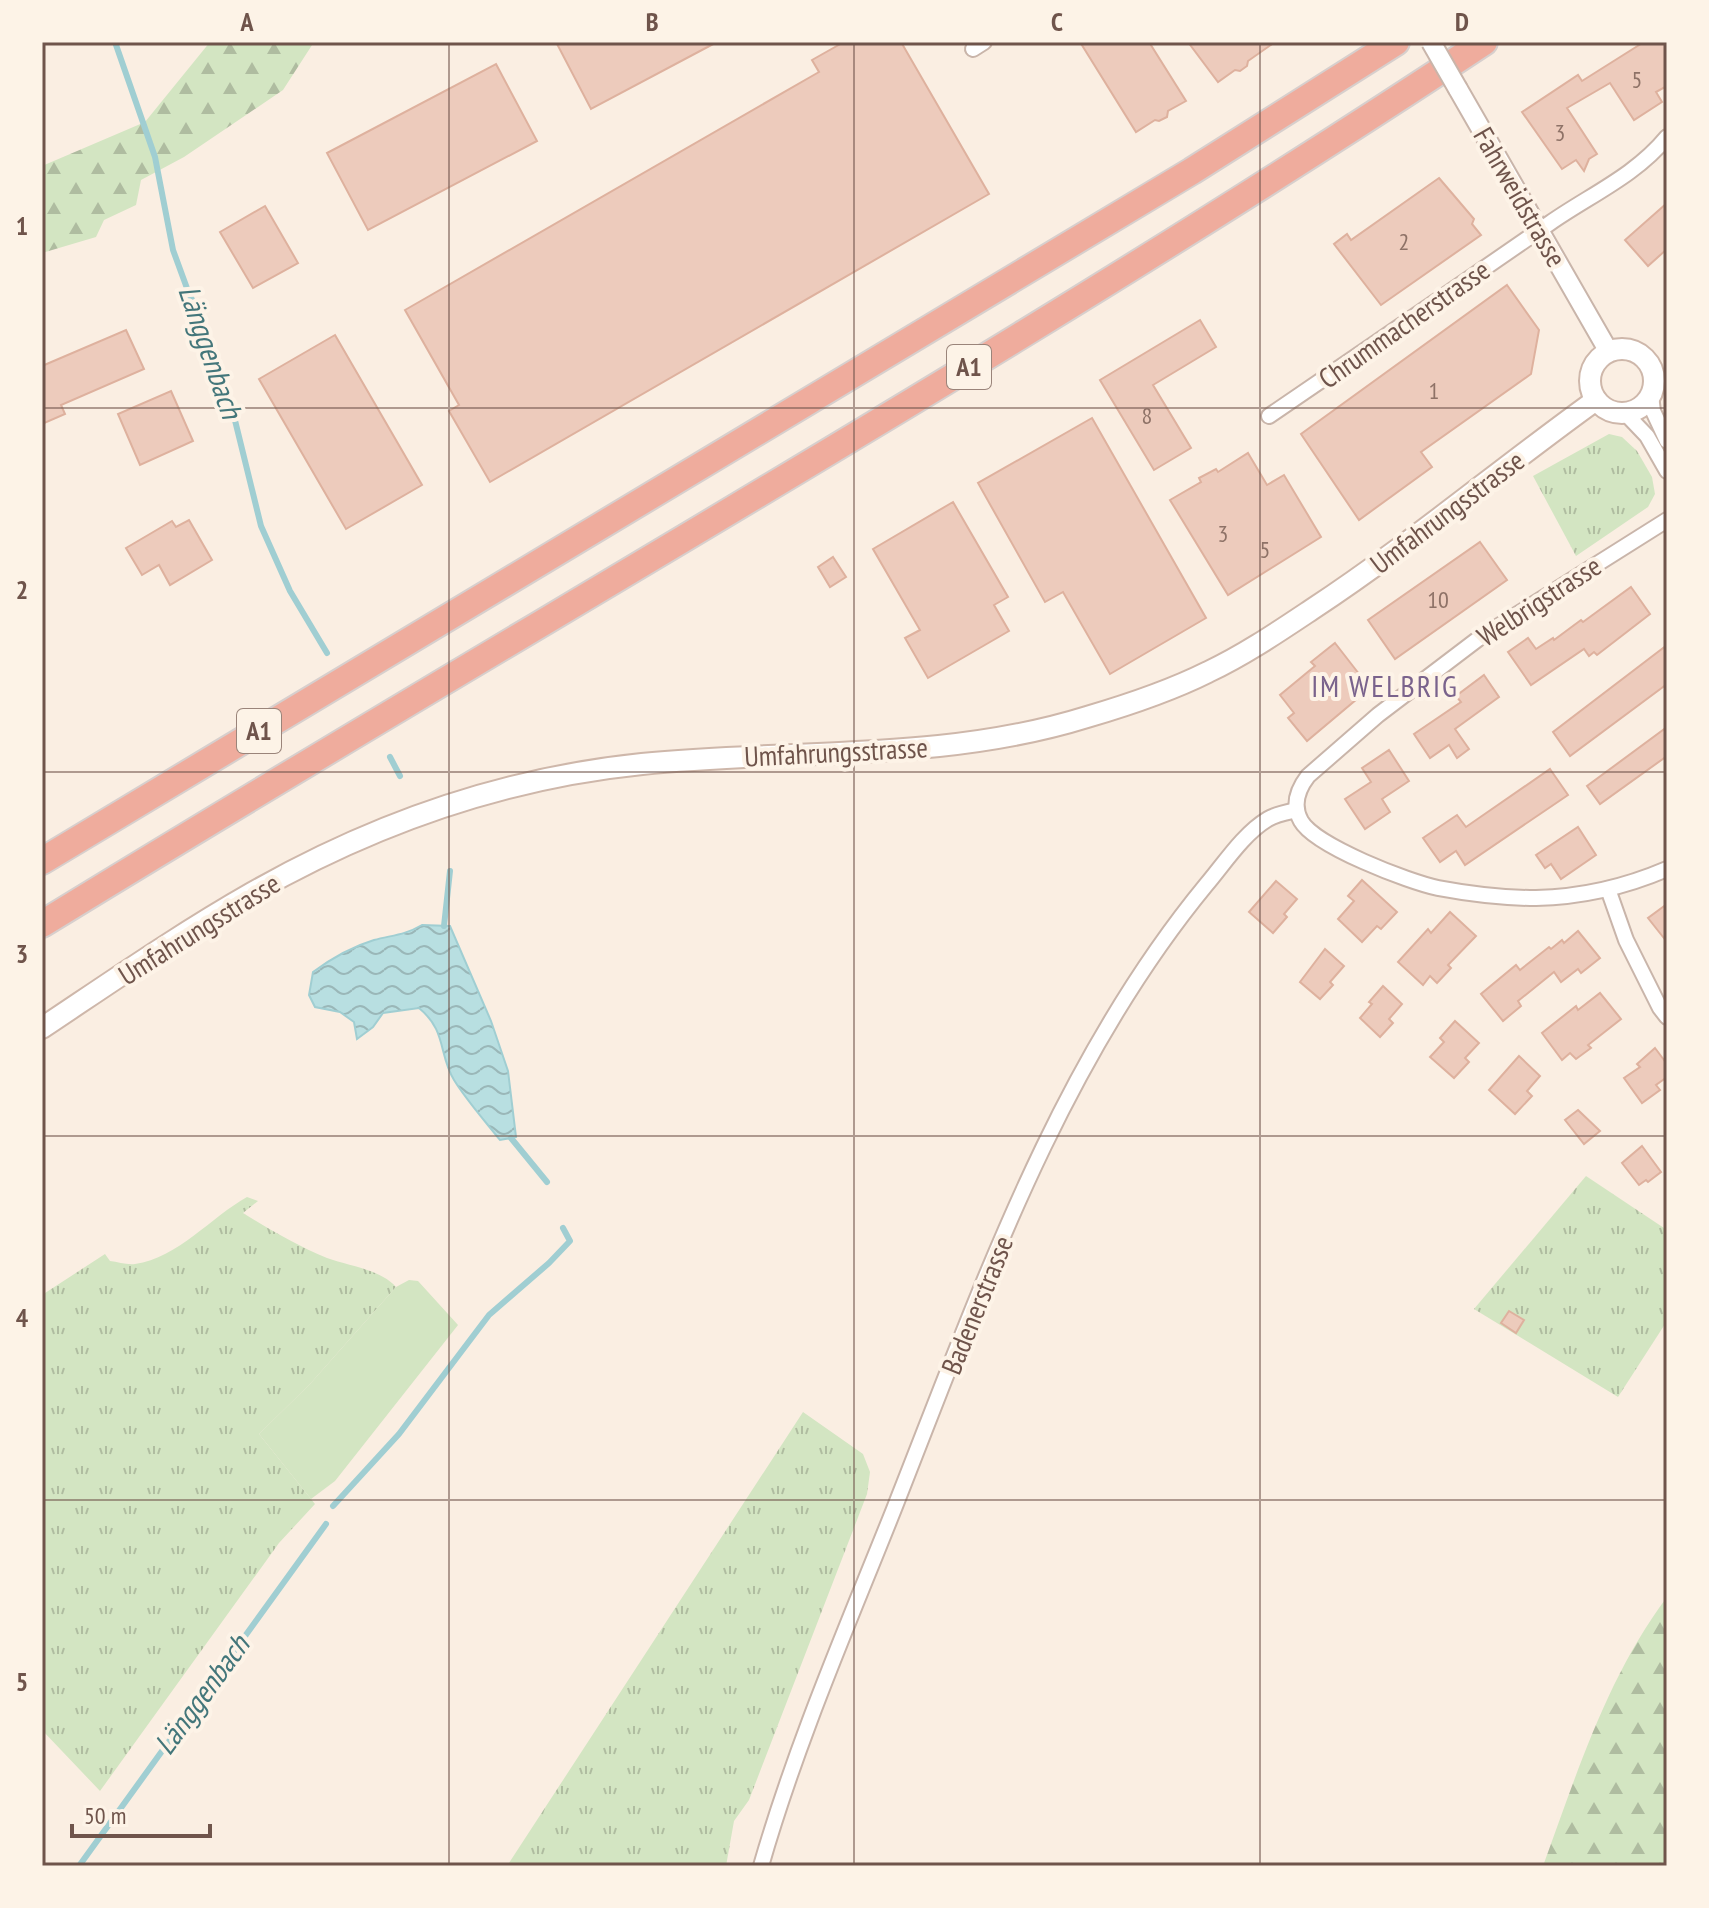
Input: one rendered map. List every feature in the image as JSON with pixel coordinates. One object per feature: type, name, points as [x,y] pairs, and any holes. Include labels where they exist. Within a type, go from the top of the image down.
[{"type":"highway","name":"A1","points":[[42,861],[1202,165],[1396,42]]},
{"type":"highway","name":"A1","points":[[42,924],[1044,322],[1484,42]]},
{"type":"main road","points":[[1631,350],[1649,364],[1654,378],[1651,396],[1637,410],[1626,414],[1604,409],[1591,392],[1591,374],[1600,358],[1609,352],[1631,350]]},
{"type":"main road","points":[[1649,364],[1667,351]]},
{"type":"main road","name":"Umfahrungsstrasse","points":[[42,1028],[187,932],[269,884],[367,835],[466,799],[551,778],[641,764],[766,755],[894,751],[976,741],[1084,719],[1187,682],[1236,658],[1348,585],[1596,400]]},
{"type":"street","name":"Fahrweidstrasse","points":[[1431,42],[1609,352]]},
{"type":"street","name":"Chrummacherstrasse","points":[[1269,416],[1632,170],[1667,137]]},
{"type":"street","points":[[1651,396],[1653,411],[1667,441]]},
{"type":"street","points":[[1626,414],[1647,436],[1667,471]]},
{"type":"street","name":"Welbrigstrasse","points":[[1297,810],[1300,786],[1308,776],[1378,715],[1478,639],[1667,520]]},
{"type":"street","points":[[1297,810],[1302,823],[1327,843],[1362,861],[1434,887],[1481,895],[1532,898],[1569,896],[1608,889],[1667,869]]},
{"type":"street","name":"Badenerstrasse","points":[[761,1866],[838,1649],[1003,1239],[1063,1106],[1121,1006],[1189,907],[1254,831],[1268,819],[1297,810]]},
{"type":"street","points":[[1608,889],[1626,940],[1667,1017]]},
{"type":"green space","points":[[210,42],[314,42],[283,90],[184,157],[141,180],[136,205],[104,220],[96,237],[42,253],[42,166],[145,122]]},
{"type":"green space","points":[[1609,434],[1622,437],[1637,451],[1652,477],[1655,494],[1648,507],[1576,556],[1533,476]]},
{"type":"green space","points":[[1586,1176],[1667,1230],[1667,1321],[1618,1397],[1474,1309]]},
{"type":"green space","points":[[247,1197],[258,1201],[243,1213],[305,1248],[373,1272],[396,1287],[310,1384],[259,1434],[315,1504],[279,1543],[100,1791],[42,1730],[42,1295],[105,1254],[110,1261],[132,1264],[166,1254]]},
{"type":"green space","points":[[409,1280],[418,1281],[458,1325],[335,1481],[311,1499],[259,1434],[310,1384],[396,1287]]},
{"type":"green space","points":[[803,1412],[863,1454],[870,1472],[867,1494],[749,1800],[734,1821],[726,1866],[507,1866]]},
{"type":"green space","points":[[1667,1597],[1667,1866],[1543,1866],[1581,1761],[1610,1693]]},
{"type":"water","points":[[422,925],[450,926],[491,1021],[508,1071],[516,1137],[500,1140],[465,1096],[449,1070],[434,1025],[419,1008],[383,1013],[373,1027],[357,1039],[354,1022],[340,1012],[315,1007],[309,995],[313,972],[335,958],[366,943]]},
{"type":"building","points":[[556,42],[717,42],[591,109]]},
{"type":"building","points":[[844,42],[901,42],[989,194],[490,482],[449,411],[459,405],[405,310],[819,72],[812,60]]},
{"type":"building","points":[[1080,42],[1149,42],[1186,101],[1168,111],[1167,117],[1155,120],[1136,132]]},
{"type":"building","points":[[1188,42],[1275,42],[1248,61],[1240,71],[1235,70],[1218,82]]},
{"type":"building","points":[[1644,42],[1667,42],[1667,86],[1656,92],[1662,102],[1634,120],[1610,83],[1567,108],[1597,154],[1589,159],[1584,171],[1576,160],[1562,169],[1522,112],[1578,75],[1582,81]]},
{"type":"building","points":[[496,64],[537,141],[368,230],[327,153]]},
{"type":"building","points":[[1439,178],[1474,219],[1472,224],[1481,235],[1381,305],[1334,244],[1347,234],[1351,240]]},
{"type":"building","points":[[1667,203],[1667,249],[1648,266],[1625,240]]},
{"type":"building","points":[[265,206],[298,263],[253,288],[220,232]]},
{"type":"building","points":[[1507,285],[1539,330],[1531,374],[1421,452],[1432,467],[1359,520],[1301,434]]},
{"type":"building","points":[[1200,320],[1216,347],[1153,385],[1191,448],[1154,470],[1100,380]]},
{"type":"building","points":[[126,330],[144,369],[61,405],[65,414],[42,424],[42,366]]},
{"type":"building","points":[[335,335],[422,485],[346,529],[259,379]]},
{"type":"building","points":[[171,391],[193,441],[140,465],[118,414]]},
{"type":"building","points":[[1092,418],[1206,618],[1110,674],[1063,592],[1045,602],[978,483]]},
{"type":"building","points":[[1248,453],[1267,485],[1284,475],[1321,537],[1228,595],[1170,500],[1201,482],[1199,478],[1216,469],[1218,472]]},
{"type":"building","points":[[953,502],[1008,597],[994,605],[1009,631],[928,678],[905,638],[920,630],[873,549]]},
{"type":"building","points":[[189,520],[212,560],[170,585],[159,565],[142,575],[126,548],[172,521],[176,527]]},
{"type":"building","points":[[1480,542],[1507,580],[1395,659],[1368,620]]},
{"type":"building","points":[[833,557],[846,577],[830,587],[818,567]]},
{"type":"building","points":[[1631,587],[1650,614],[1597,655],[1594,652],[1589,656],[1584,649],[1531,685],[1508,652],[1528,638],[1536,649],[1554,640]]},
{"type":"building","points":[[1335,643],[1370,688],[1307,741],[1288,718],[1294,713],[1280,695],[1315,666],[1311,662]]},
{"type":"building","points":[[1667,645],[1667,684],[1570,756],[1553,732]]},
{"type":"building","points":[[1484,675],[1499,697],[1455,729],[1469,749],[1457,758],[1449,745],[1430,758],[1414,734],[1461,702],[1456,696]]},
{"type":"building","points":[[1667,727],[1667,756],[1600,804],[1587,786]]},
{"type":"building","points":[[1389,750],[1409,781],[1382,799],[1390,812],[1365,829],[1345,799],[1371,782],[1362,768]]},
{"type":"building","points":[[1550,769],[1568,795],[1465,865],[1456,851],[1440,862],[1423,838],[1457,815],[1466,827]]},
{"type":"building","points":[[1578,827],[1596,855],[1561,879],[1551,864],[1545,868],[1536,855]]},
{"type":"building","points":[[1362,880],[1397,912],[1381,929],[1377,926],[1362,942],[1338,919],[1354,901],[1348,896]]},
{"type":"building","points":[[1276,881],[1297,899],[1273,933],[1249,912]]},
{"type":"building","points":[[1667,904],[1667,942],[1648,918]]},
{"type":"building","points":[[1450,912],[1476,936],[1448,965],[1451,968],[1437,983],[1430,976],[1423,985],[1398,962],[1428,929],[1431,933]]},
{"type":"building","points":[[1578,931],[1600,958],[1581,973],[1578,969],[1561,982],[1554,972],[1518,1001],[1521,1006],[1503,1021],[1481,994],[1516,965],[1520,970],[1549,947],[1551,949],[1562,940],[1564,943]]},
{"type":"building","points":[[1325,949],[1344,966],[1320,999],[1300,982]]},
{"type":"building","points":[[1383,986],[1402,1004],[1389,1019],[1393,1023],[1380,1037],[1360,1018]]},
{"type":"building","points":[[1600,993],[1621,1019],[1588,1045],[1591,1048],[1576,1059],[1570,1053],[1562,1060],[1542,1033],[1576,1006],[1578,1010]]},
{"type":"building","points":[[1455,1021],[1479,1043],[1465,1058],[1469,1062],[1454,1078],[1430,1057],[1444,1042],[1440,1038]]},
{"type":"building","points":[[1655,1048],[1667,1064],[1667,1077],[1656,1085],[1660,1090],[1642,1103],[1624,1078],[1640,1067],[1637,1064]]},
{"type":"building","points":[[1519,1056],[1540,1076],[1527,1091],[1532,1096],[1515,1114],[1489,1090]]},
{"type":"building","points":[[1578,1110],[1600,1131],[1584,1144],[1565,1120]]},
{"type":"building","points":[[1642,1146],[1661,1172],[1639,1185],[1622,1163]]},
{"type":"building","points":[[1509,1311],[1524,1320],[1516,1333],[1501,1323]]},
{"type":"waterway","name":"Länggenbach","points":[[115,42],[155,157],[173,250],[229,396],[261,526],[290,591],[327,653]]},
{"type":"waterway","points":[[390,757],[400,776]]},
{"type":"waterway","points":[[444,926],[450,871]]},
{"type":"waterway","points":[[511,1138],[547,1182]]},
{"type":"waterway","points":[[333,1506],[399,1434],[489,1315],[570,1241],[563,1228]]},
{"type":"waterway","name":"Länggenbach","points":[[79,1866],[326,1524]]},
{"type":"district","name":"IM WELBRIG","points":[[1385,687]]}]
